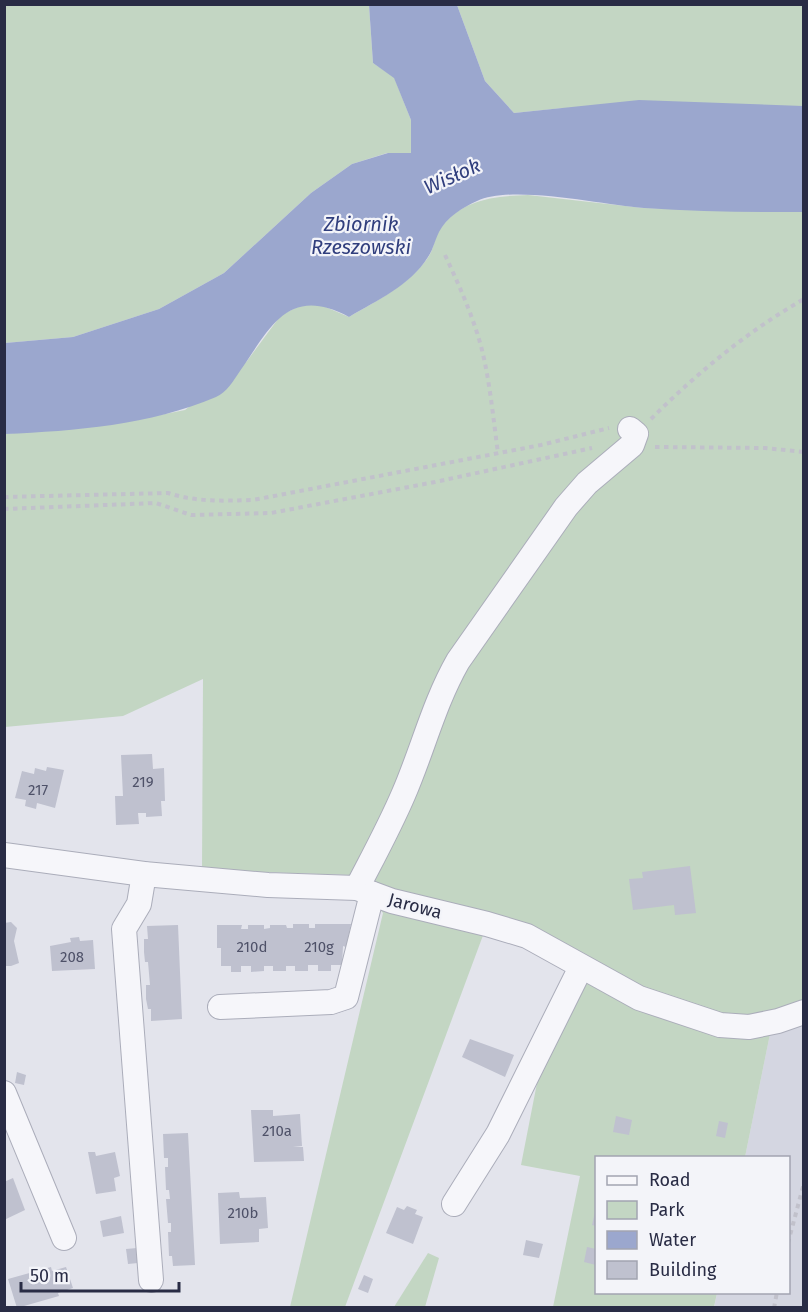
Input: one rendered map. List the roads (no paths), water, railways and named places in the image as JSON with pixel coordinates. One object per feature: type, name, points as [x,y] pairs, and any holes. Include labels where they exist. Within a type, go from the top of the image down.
[{"type":"street","points":[[220,1007],[331,1002],[346,997],[364,891],[437,703],[458,661],[566,507],[633,436]]},
{"type":"street","name":"Jarowa","points":[[4,855],[144,874],[364,891],[527,936],[639,998],[720,1025],[749,1027],[778,1021],[804,1012]]},
{"type":"street","points":[[144,874],[139,904],[124,929],[151,1280]]},
{"type":"street","points":[[454,1204],[498,1134],[581,967]]},
{"type":"street","points":[[4,1093],[64,1238]]},
{"type":"water","name":"Zbiornik Rzeszowski","points":[[369,5],[457,5],[485,81],[514,113],[639,100],[803,106],[803,212],[664,209],[535,195],[493,196],[472,203],[450,218],[439,232],[428,257],[412,276],[392,292],[349,317],[328,308],[311,306],[296,308],[284,315],[262,339],[230,386],[216,397],[165,414],[112,425],[5,434],[5,343],[73,337],[159,309],[224,273],[311,193],[352,164],[388,153],[411,153],[411,120],[394,78],[373,63]]},
{"type":"water label","name":"Wisłok","points":[[452,176]]}]
